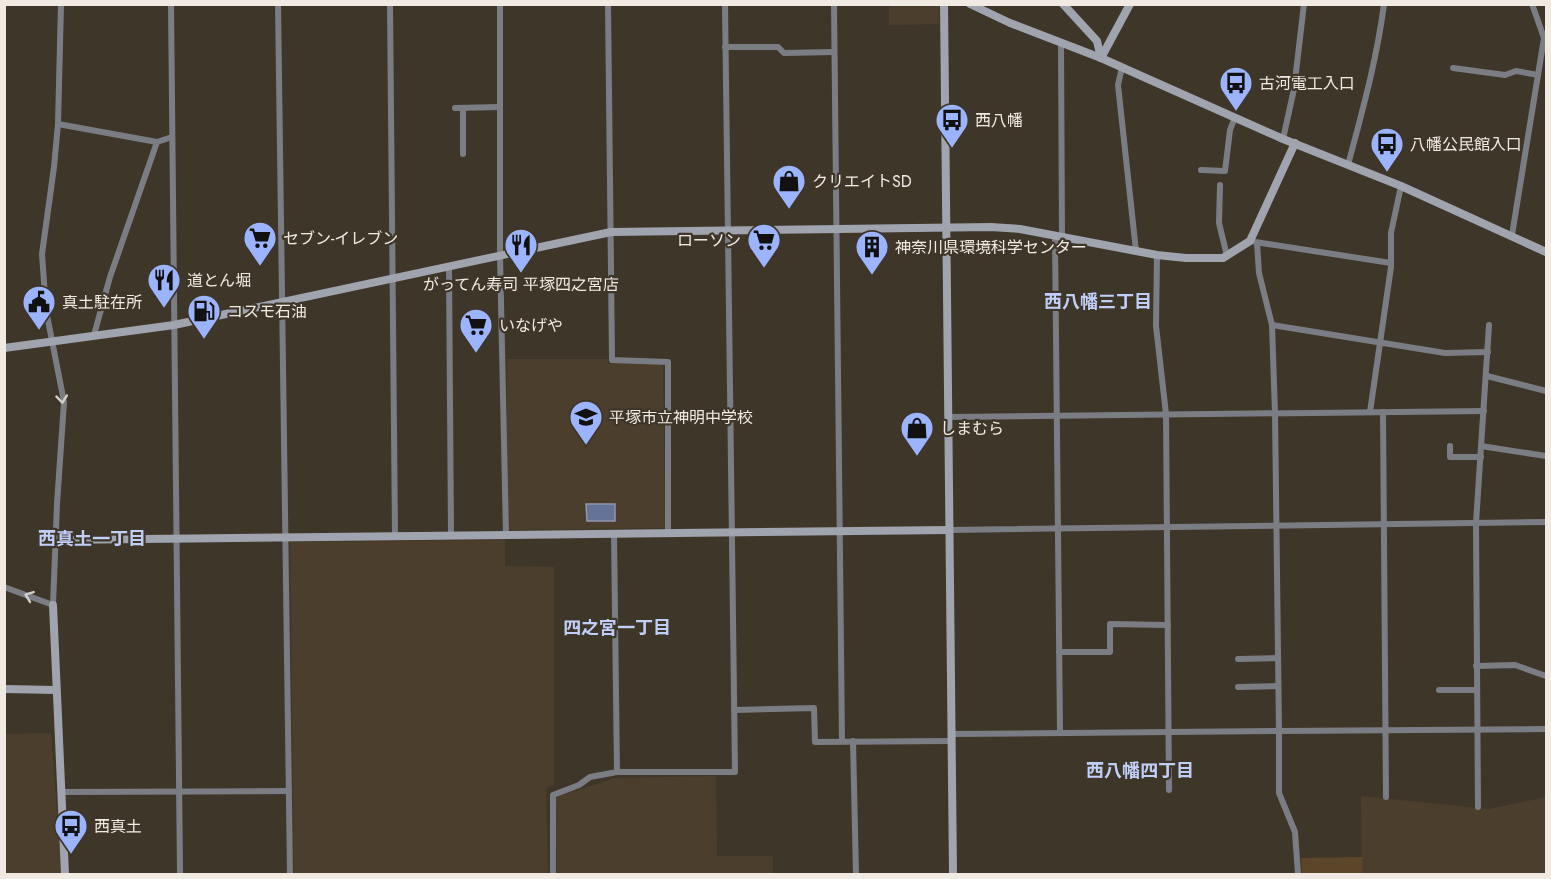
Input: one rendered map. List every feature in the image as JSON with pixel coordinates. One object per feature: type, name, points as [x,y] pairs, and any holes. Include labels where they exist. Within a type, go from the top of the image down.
[{"type":"street","points":[[61,4],[54,167],[42,254],[46,310],[64,402],[53,604],[65,874]]},
{"type":"street","points":[[171,4],[180,874]]},
{"type":"street","points":[[278,4],[290,874]]},
{"type":"street","points":[[390,4],[395,536]]},
{"type":"street","points":[[500,4],[500,255],[506,535]]},
{"type":"street","points":[[608,4],[612,360],[668,362],[668,533]]},
{"type":"street","points":[[554,874],[553,795],[590,777],[616,772],[735,772],[725,4]]},
{"type":"street","points":[[834,4],[843,741]]},
{"type":"street","points":[[944,4],[953,874]]},
{"type":"street","points":[[970,4],[1122,67],[1282,139],[1401,186],[1546,252]]},
{"type":"street","points":[[1063,4],[1097,41],[1101,58]]},
{"type":"street","points":[[1101,58],[1130,4]]},
{"type":"street","points":[[1282,139],[1294,89],[1304,4]]},
{"type":"street","points":[[1348,165],[1380,35],[1384,4]]},
{"type":"street","points":[[1512,235],[1541,72],[1544,38],[1532,4]]},
{"type":"street","points":[[1060,733],[1058,416],[1061,43]]},
{"type":"street","points":[[725,48],[778,47],[784,53],[834,52]]},
{"type":"street","points":[[1122,67],[1118,85],[1136,251]]},
{"type":"street","points":[[1453,68],[1505,75],[1516,71],[1541,72]]},
{"type":"street","points":[[455,108],[500,107]]},
{"type":"street","points":[[463,108],[463,154]]},
{"type":"street","points":[[1201,170],[1225,171],[1230,130],[1235,117]]},
{"type":"street","points":[[57,124],[157,142],[172,137]]},
{"type":"street","points":[[94,335],[110,277],[157,142]]},
{"type":"street","points":[[1295,143],[1253,242],[1258,273],[1272,325],[1279,793],[1295,832],[1298,874]]},
{"type":"street","points":[[1220,185],[1219,223],[1227,256]]},
{"type":"street","points":[[1370,412],[1391,264],[1391,233],[1401,186]]},
{"type":"street","points":[[4,348],[174,325],[611,232],[947,227],[1020,229],[1157,255],[1214,259],[1227,256],[1253,242],[1391,264]]},
{"type":"street","points":[[1157,255],[1156,326],[1166,414],[1169,790]]},
{"type":"street","points":[[449,267],[451,536]]},
{"type":"street","points":[[1272,325],[1445,353],[1488,351]]},
{"type":"street","points":[[1478,807],[1476,523],[1489,325]]},
{"type":"street","points":[[1487,376],[1546,391]]},
{"type":"street","points":[[948,417],[1484,411]]},
{"type":"street","points":[[1383,412],[1386,797]]},
{"type":"street","points":[[1450,446],[1450,457],[1481,457]]},
{"type":"street","points":[[1481,446],[1546,456]]},
{"type":"street","points":[[56,540],[1546,522]]},
{"type":"street","points":[[614,534],[616,772]]},
{"type":"street","points":[[4,587],[53,604]]},
{"type":"street","points":[[1059,652],[1110,652],[1110,624],[1167,624]]},
{"type":"street","points":[[1238,659],[1278,658]]},
{"type":"street","points":[[1476,666],[1515,666],[1546,676]]},
{"type":"street","points":[[1238,687],[1278,686]]},
{"type":"street","points":[[4,689],[56,690]]},
{"type":"street","points":[[1439,690],[1476,690]]},
{"type":"street","points":[[734,710],[814,708],[815,742],[1060,733],[1546,729]]},
{"type":"street","points":[[853,741],[856,874]]},
{"type":"street","points":[[61,792],[289,791]]},
{"type":"shaded area","points":[[889,5],[939,5],[939,24],[889,25]]},
{"type":"shaded area","name":"平塚市立神明中学校","points":[[507,359],[608,359],[608,363],[661,363],[663,365],[665,526],[663,528],[510,530],[507,528]]},
{"type":"shaded area","points":[[505,540],[505,566],[554,567],[554,785],[546,788],[548,874],[294,874],[290,542]]},
{"type":"shaded area","points":[[51,733],[62,874],[5,874],[4,734]]},
{"type":"shaded area","points":[[716,776],[717,856],[773,856],[773,874],[557,874],[556,797],[616,778]]},
{"type":"shaded area","points":[[1361,796],[1489,809],[1546,797],[1546,874],[1362,874]]},
{"type":"shaded area","points":[[1363,857],[1362,874],[1302,874],[1301,858]]},
{"type":"water","points":[[586,504],[615,504],[615,521],[587,521]]},
{"type":"place","name":"古河電工入口","points":[[1236,112]]},
{"type":"place","name":"西八幡","points":[[952,149]]},
{"type":"place","name":"八幡公民館入口","points":[[1387,173]]},
{"type":"place","name":"クリエイトSD","points":[[789,210]]},
{"type":"place","name":"セブン-イレブン","points":[[260,267]]},
{"type":"place","name":"ローソン","points":[[764,269]]},
{"type":"place","name":"がってん寿司 平塚四之宮店","points":[[521,274]]},
{"type":"place","name":"神奈川県環境科学センター","points":[[872,276]]},
{"type":"place","name":"道とん堀","points":[[164,309]]},
{"type":"place","name":"真土駐在所","points":[[39,331]]},
{"type":"place","name":"コスモ石油","points":[[204,340]]},
{"type":"place","name":"いなげや","points":[[476,354]]},
{"type":"place","name":"平塚市立神明中学校","points":[[586,446]]},
{"type":"place","name":"しまむら","points":[[917,457]]},
{"type":"place","name":"西真土","points":[[71,855]]},
{"type":"district","name":"西八幡三丁目","points":[[1098,302]]},
{"type":"district","name":"西真土一丁目","points":[[92,539]]},
{"type":"district","name":"四之宮一丁目","points":[[617,628]]},
{"type":"district","name":"西八幡四丁目","points":[[1140,771]]}]
